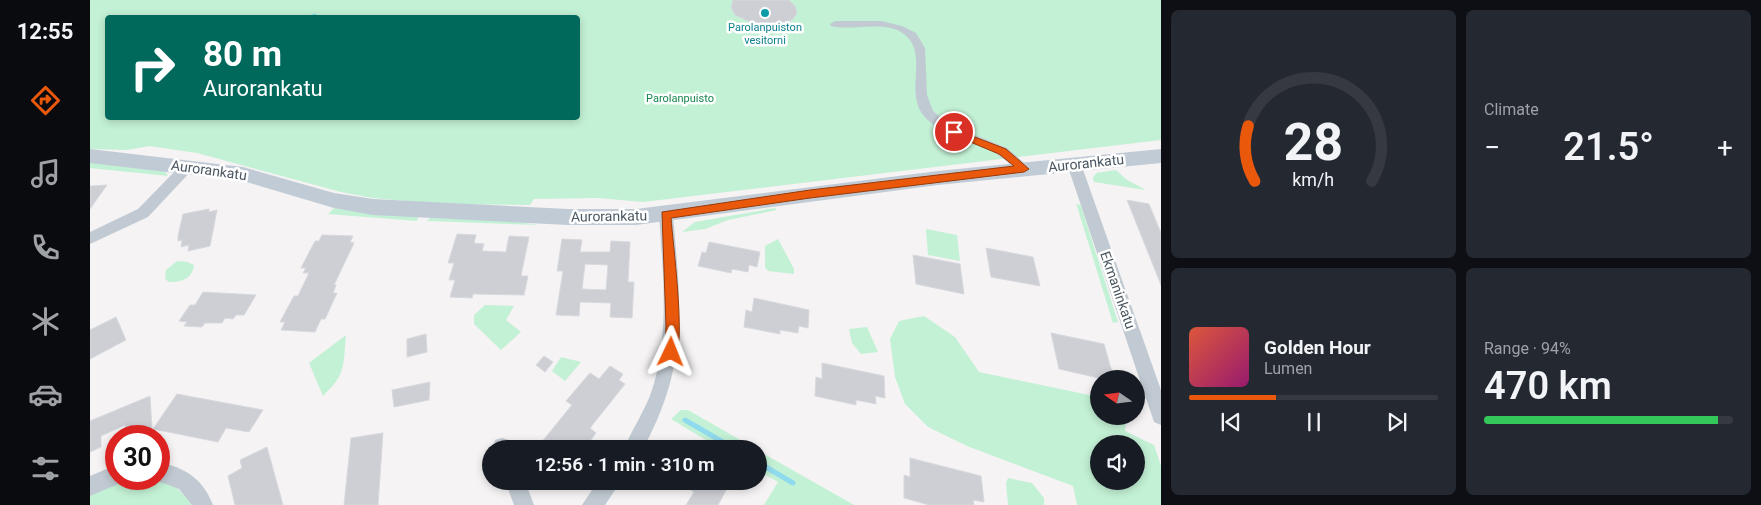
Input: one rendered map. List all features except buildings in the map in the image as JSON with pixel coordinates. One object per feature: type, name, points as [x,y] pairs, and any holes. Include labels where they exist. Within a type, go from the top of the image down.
[{"type":"street","points":[[835,24],[881,24],[898,28],[912,35],[920,48],[921,95],[928,113],[944,127],[1002,151],[1024,169]]},
{"type":"street","name":"Aurorankatu","points":[[90,156],[188,166],[256,177],[334,200],[373,207],[568,216],[666,215],[851,189],[1024,169],[1161,156]]},
{"type":"street","name":"Ekmaninkatu","points":[[1074,164],[1161,416]]},
{"type":"street","points":[[90,238],[142,212],[188,166]]},
{"type":"street","points":[[638,440],[653,415],[667,377],[671,352],[672,326],[666,215]]},
{"type":"street","points":[[170,474],[190,484],[203,505]]},
{"type":"street","points":[[90,486],[105,480]]},
{"type":"street","points":[[518,490],[524,505]]},
{"type":"street","points":[[592,505],[604,490]]},
{"type":"green space","name":"Parolanpuisto","points":[[90,0],[1161,0],[1161,140],[643,202],[598,198],[534,199],[530,205],[442,204],[372,198],[341,192],[197,153],[149,146],[127,150],[90,149]]},
{"type":"green space","points":[[90,162],[164,170],[168,176],[90,168]]},
{"type":"green space","points":[[1116,170],[1127,180],[1146,190],[1094,182],[1093,178],[1096,173]]},
{"type":"green space","points":[[1076,203],[1081,206],[1118,322],[1113,323]]},
{"type":"green space","points":[[334,208],[418,217],[417,221],[328,214]]},
{"type":"green space","points":[[775,208],[777,210],[728,220],[705,229],[682,232],[695,222]]},
{"type":"green space","points":[[430,218],[503,220],[539,225],[427,221]]},
{"type":"green space","points":[[926,229],[957,235],[960,261],[928,255]]},
{"type":"green space","points":[[778,239],[794,269],[794,274],[768,271],[765,267],[765,246]]},
{"type":"green space","points":[[177,261],[194,265],[193,270],[186,279],[169,282],[165,279],[166,270]]},
{"type":"green space","points":[[485,305],[514,306],[506,320],[521,332],[501,350],[474,324],[474,315]]},
{"type":"green space","points":[[924,316],[955,337],[979,372],[1090,395],[1090,425],[1126,425],[1125,431],[1133,435],[1090,435],[1090,490],[1145,490],[1145,441],[1154,445],[1161,466],[1161,505],[1077,505],[1073,486],[967,446],[928,427],[905,404],[895,377],[890,339],[899,321]]},
{"type":"green space","points":[[867,327],[878,352],[861,354],[852,343],[849,329]]},
{"type":"green space","points":[[346,335],[344,361],[340,375],[323,396],[309,363]]},
{"type":"green space","points":[[561,357],[581,362],[565,381],[552,371]]},
{"type":"green space","points":[[681,410],[688,410],[740,440],[706,440],[671,419]]},
{"type":"green space","points":[[767,456],[854,505],[764,505],[778,482],[767,476]]},
{"type":"green space","points":[[1008,478],[1032,483],[1044,498],[1044,505],[1008,505],[1006,483]]},
{"type":"green space","points":[[170,484],[185,496],[192,505],[90,505],[90,493],[105,486],[105,490],[170,490]]},
{"type":"waterway","points":[[685,420],[719,440]]},
{"type":"waterway","points":[[767,468],[793,483]]},
{"type":"place","name":"Parolanpuiston vesitorni","points":[[765,13]]},
{"type":"route","points":[[671,352],[672,326],[666,215],[810,194],[1024,169],[1002,151],[954,132]]}]
